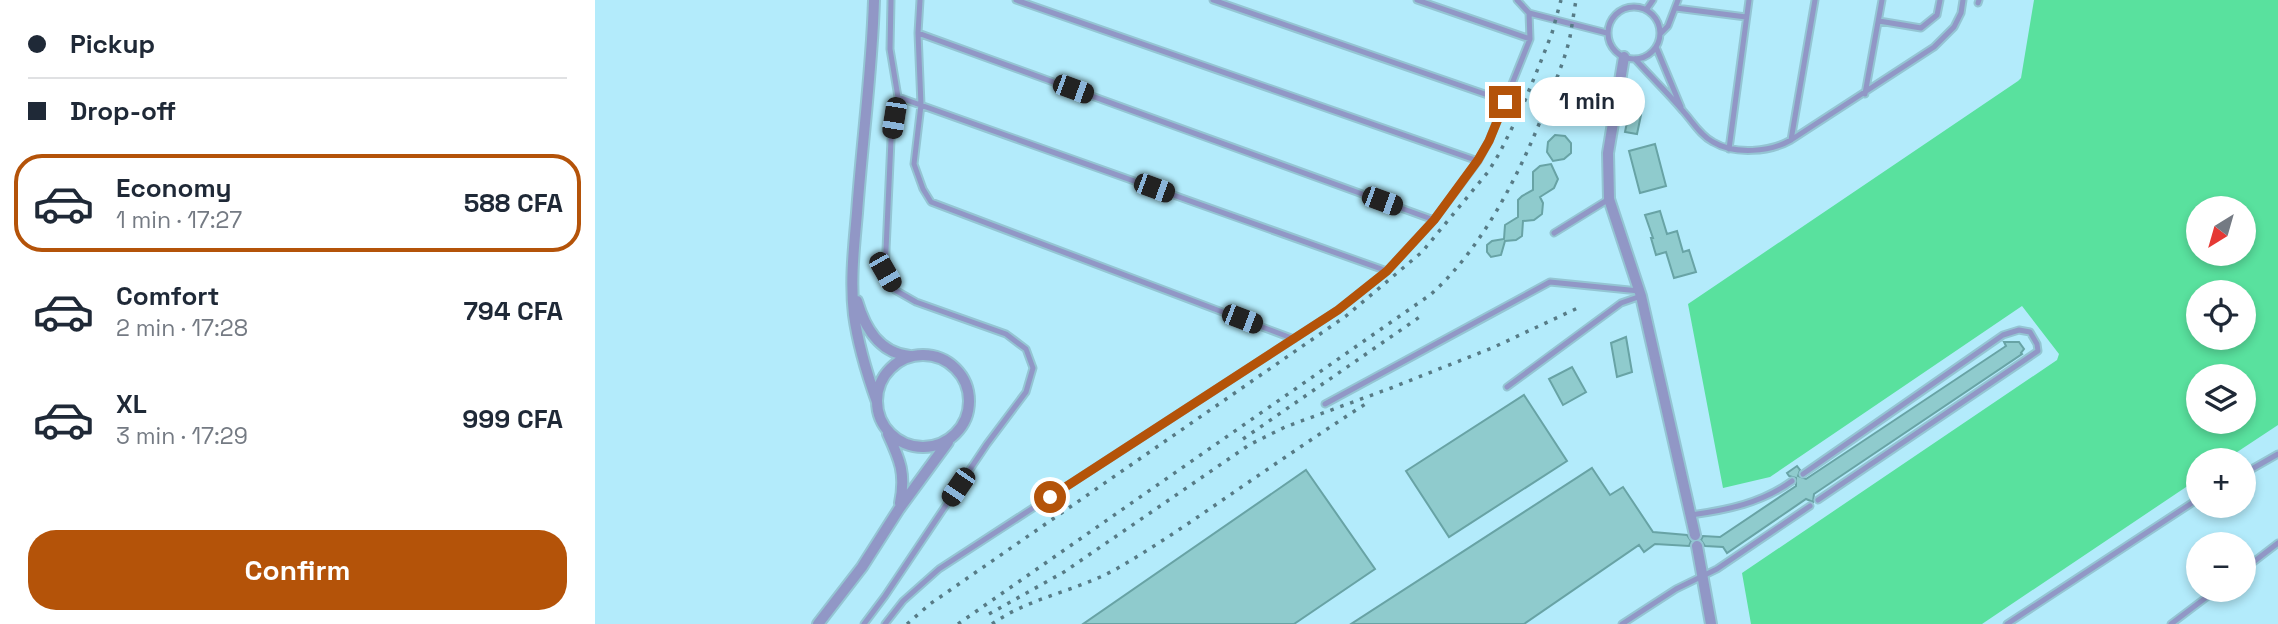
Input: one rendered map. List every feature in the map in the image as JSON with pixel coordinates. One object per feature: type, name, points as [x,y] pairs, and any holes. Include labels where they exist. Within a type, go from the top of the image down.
[{"type":"street","points":[[874,0],[873,41],[863,131],[852,282],[854,317],[865,369],[879,415],[902,471],[903,486],[899,509]]},
{"type":"street","points":[[1630,58],[1608,153],[1609,199],[1640,293],[1691,515],[1711,624]]},
{"type":"street","points":[[818,624],[862,567],[899,509],[963,424],[968,409],[968,393],[963,379],[941,359],[900,355],[873,338],[866,326],[852,282]]},
{"type":"street","points":[[877,402],[880,386],[888,372],[901,361],[916,356]]},
{"type":"street","points":[[885,426],[895,438],[916,447],[939,444],[952,437]]},
{"type":"lane","points":[[864,624],[987,444],[1026,392],[1033,368],[1026,349],[1006,334],[916,302],[895,290],[885,272],[891,140],[898,96],[890,49],[891,0]]},
{"type":"lane","points":[[920,0],[918,33],[922,105],[914,164],[931,202],[1294,339]]},
{"type":"lane","points":[[1016,0],[1478,160]]},
{"type":"lane","points":[[1213,0],[1505,102]]},
{"type":"lane","points":[[1417,0],[1530,39]]},
{"type":"lane","points":[[1517,0],[1529,13],[1607,33]]},
{"type":"lane","points":[[1646,10],[1653,0]]},
{"type":"lane","points":[[1630,58],[1647,56],[1656,47],[1678,0]]},
{"type":"lane","points":[[1730,149],[1749,0]]},
{"type":"lane","points":[[1791,140],[1815,0]]},
{"type":"lane","points":[[1865,94],[1882,0]]},
{"type":"lane","points":[[1879,21],[1921,28],[1937,15],[1940,0]]},
{"type":"lane","points":[[1660,34],[1657,20],[1646,10],[1635,7],[1618,12],[1610,21],[1607,33],[1613,49],[1630,58],[1699,131],[1713,142],[1730,149],[1763,150],[1781,146],[1791,140],[1934,47],[1946,37],[1961,13],[1963,0]]},
{"type":"lane","points":[[1676,8],[1746,17]]},
{"type":"lane","points":[[885,624],[903,601],[939,569],[1338,310],[1387,271],[1434,220],[1489,141],[1530,39],[1529,13]]},
{"type":"lane","points":[[918,33],[1434,220]]},
{"type":"lane","points":[[1656,47],[1682,110]]},
{"type":"lane","points":[[898,96],[1387,271]]},
{"type":"lane","points":[[1554,233],[1609,199]]},
{"type":"lane","points":[[1325,404],[1550,282],[1640,293]]},
{"type":"lane","points":[[1507,387],[1621,303],[1640,293]]},
{"type":"lane","points":[[1803,474],[2003,335],[2019,330],[2030,332],[2038,351],[1818,500]]},
{"type":"lane","points":[[2256,467],[2278,454]]},
{"type":"lane","points":[[1691,515],[1716,512],[1754,502],[1792,481]]},
{"type":"lane","points":[[1622,624],[1810,506]]},
{"type":"lane","points":[[2007,624],[2186,507]]},
{"type":"lane","points":[[2256,560],[2278,544]]},
{"type":"lane","points":[[2171,624],[2200,602]]},
{"type":"shaded area","points":[[2034,0],[2278,0],[2278,425],[2243,448],[2186,448],[2186,487],[1982,624],[1751,624],[1742,573],[2057,360],[2059,354],[2022,306],[1770,477],[1723,488],[1688,304],[2021,78]]},
{"type":"building","points":[[1629,112],[1641,115],[1637,134],[1625,132]]},
{"type":"building","points":[[1555,135],[1565,136],[1571,143],[1571,153],[1564,159],[1553,161],[1547,152],[1548,142]]},
{"type":"building","points":[[1655,144],[1666,186],[1640,193],[1629,151]]},
{"type":"building","points":[[1551,164],[1558,179],[1554,188],[1540,197],[1543,203],[1542,214],[1534,220],[1523,221],[1522,236],[1516,240],[1505,241],[1501,255],[1491,257],[1487,252],[1487,245],[1492,241],[1504,239],[1505,225],[1518,217],[1518,200],[1533,190],[1533,172],[1540,166]]},
{"type":"building","points":[[1660,211],[1667,234],[1677,231],[1683,252],[1689,250],[1696,272],[1674,278],[1666,252],[1656,255],[1645,215]]},
{"type":"building","points":[[1626,337],[1632,372],[1617,377],[1611,343]]},
{"type":"building","points":[[2004,342],[2019,342],[2024,349],[2022,354],[1814,494],[1813,502],[1806,499],[1727,553],[1723,547],[1705,546],[1701,540],[1703,536],[1720,537],[1796,486],[1796,478],[1787,473],[1797,466],[1800,470],[1798,476],[1806,479],[2006,346]]},
{"type":"building","points":[[1572,367],[1586,392],[1563,405],[1549,379]]},
{"type":"building","points":[[1524,395],[1567,461],[1449,537],[1406,471]]},
{"type":"building","points":[[1592,468],[1610,495],[1623,487],[1653,532],[1687,535],[1691,541],[1689,546],[1655,544],[1644,552],[1639,545],[1524,624],[1351,624]]},
{"type":"building","points":[[1306,470],[1375,569],[1294,624],[1083,624]]},
{"type":"railway","points":[[907,624],[930,604],[1346,316],[1422,252],[1488,172],[1499,154],[1539,66],[1561,0]]},
{"type":"railway","points":[[958,624],[1430,295],[1451,275],[1487,226],[1518,172],[1567,50],[1576,0]]},
{"type":"railway","points":[[989,614],[1064,572],[1249,445],[1285,427],[1492,348],[1582,306]]},
{"type":"railway","points":[[1243,439],[1424,314]]},
{"type":"railway","points":[[992,624],[1022,607],[1087,583],[1118,568],[1367,403]]},
{"type":"route","points":[[1050,497],[1338,310],[1387,271],[1434,220],[1478,160],[1505,102]]}]
